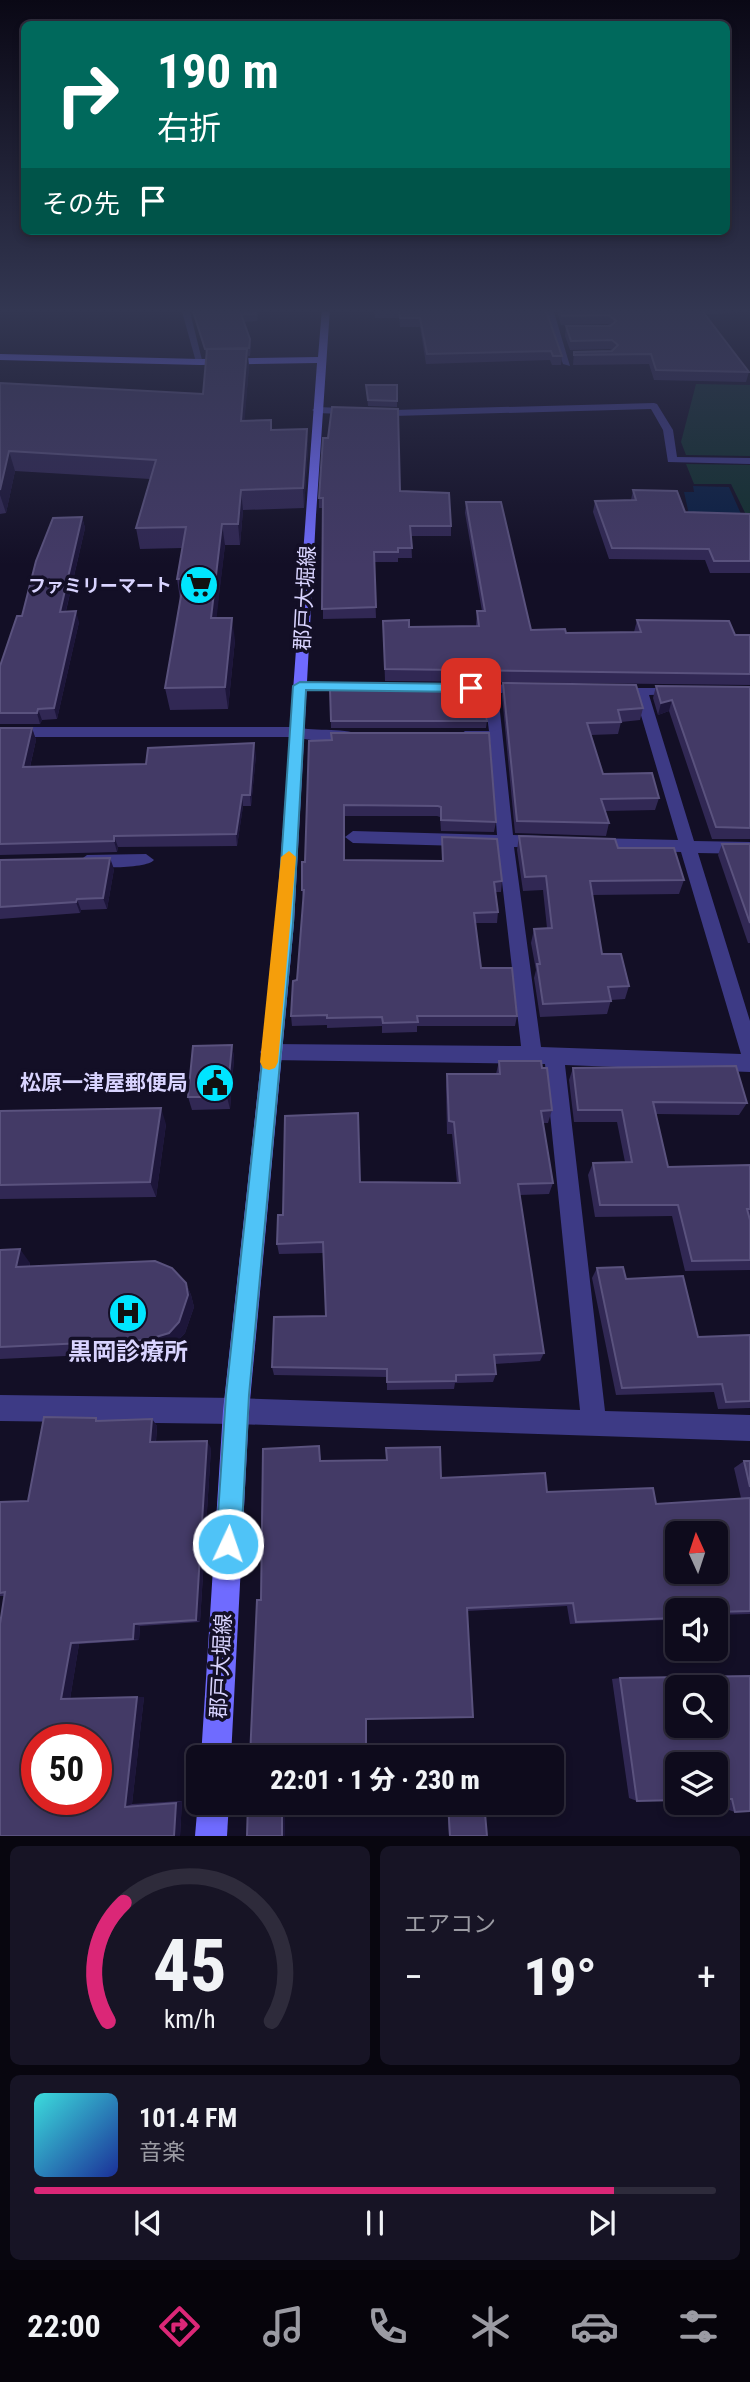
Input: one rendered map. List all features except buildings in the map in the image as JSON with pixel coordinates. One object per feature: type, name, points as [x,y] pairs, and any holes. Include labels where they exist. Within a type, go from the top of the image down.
[{"type":"main road","name":"郡戸大堀線","points":[[217,1745],[236,1411],[285,923],[318,394]]},
{"type":"main road","points":[[211,1836],[212,1815]]},
{"type":"street","points":[[317,410],[393,413],[654,406],[668,430],[671,460],[750,461]]},
{"type":"street","points":[[300,686],[417,687]]},
{"type":"street","points":[[442,688],[543,690]]},
{"type":"street","points":[[491,689],[505,840],[543,1056],[594,1422]]},
{"type":"street","points":[[599,690],[695,692]]},
{"type":"street","points":[[641,691],[750,1053]]},
{"type":"street","points":[[0,732],[297,732],[310,736],[364,736]]},
{"type":"street","points":[[444,736],[497,736]]},
{"type":"street","points":[[353,837],[557,842]]},
{"type":"street","points":[[583,844],[750,848]]},
{"type":"street","points":[[66,862],[146,860]]},
{"type":"street","points":[[270,1052],[543,1056],[750,1063]]},
{"type":"street","points":[[0,1408],[236,1411],[750,1429]]},
{"type":"green space","points":[[693,394],[750,394],[750,456],[686,455],[681,442]]},
{"type":"green space","points":[[686,464],[750,465],[750,523],[731,484],[694,484]]},
{"type":"water","points":[[693,486],[729,487],[745,523],[690,519],[684,492],[694,492]]},
{"type":"slow traffic","points":[[269,1062],[285,923],[289,857]]},
{"type":"place","name":"ファミリーマート","points":[[199,585]]},
{"type":"place","name":"松原一津屋郵便局","points":[[215,1083]]},
{"type":"place","name":"黒岡診療所","points":[[128,1313]]},
{"type":"route","points":[[228,1544],[237,1395],[285,923],[300,686],[471,688]]}]
